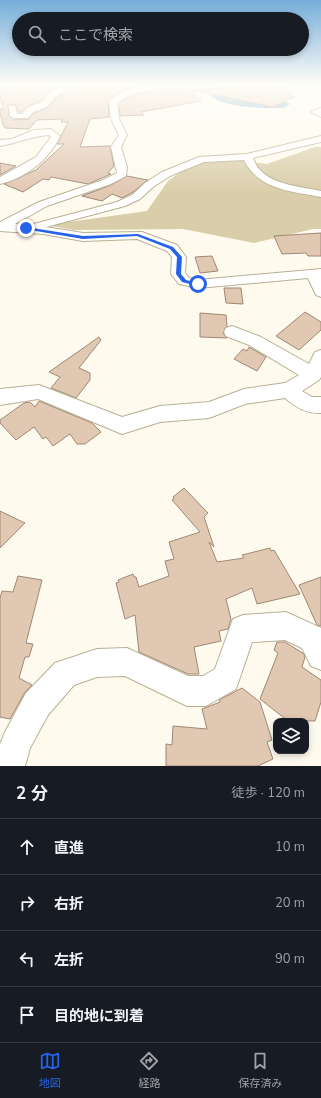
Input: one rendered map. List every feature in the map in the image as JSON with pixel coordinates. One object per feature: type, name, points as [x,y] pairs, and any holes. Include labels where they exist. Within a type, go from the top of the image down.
[{"type":"street","points":[[2,226],[43,204],[107,182],[122,174],[123,168],[117,157],[116,147],[123,140],[124,134],[116,120]]},
{"type":"street","points":[[0,143],[14,141],[34,133],[51,132],[56,136],[51,148],[40,160],[0,181]]},
{"type":"street","points":[[26,228],[121,204],[136,197],[149,185],[166,174],[202,159],[247,157],[321,139]]},
{"type":"street","points":[[247,157],[255,172],[267,179],[288,187],[321,194]]},
{"type":"street","points":[[2,226],[26,228],[83,237],[138,235],[172,248],[179,257],[178,274],[184,281],[198,284],[318,274],[321,292]]},
{"type":"street","points":[[232,332],[254,341],[313,375]]},
{"type":"street","points":[[0,397],[39,392],[122,426],[160,414],[209,410],[244,397],[288,390],[313,375],[321,356]]},
{"type":"street","points":[[288,390],[300,401],[316,406],[321,405]]},
{"type":"street","points":[[9,766],[16,743],[37,704],[66,673],[97,664],[127,662],[187,691],[206,691],[226,679],[243,629],[286,626],[312,638],[321,656]]},
{"type":"shaded area","points":[[315,147],[321,147],[321,229],[313,229],[254,243],[183,229],[74,230],[47,225],[147,211],[168,181],[197,160],[225,159],[267,164]]},
{"type":"building","points":[[2,120],[43,120],[37,120],[29,129],[4,127]]},
{"type":"building","points":[[62,120],[90,120],[80,147],[110,146],[114,166],[108,173],[111,174],[88,184],[51,177],[49,180],[43,179],[23,192],[4,184],[36,170],[64,144],[57,144],[68,122],[61,122]]},
{"type":"building","points":[[0,163],[16,166],[0,175]]},
{"type":"building","points":[[127,176],[148,180],[133,192],[122,198],[112,194],[102,201],[82,196],[111,185]]},
{"type":"building","points":[[321,233],[321,256],[308,256],[306,253],[282,254],[274,236]]},
{"type":"building","points":[[212,256],[218,271],[200,273],[195,257]]},
{"type":"building","points":[[224,288],[241,288],[243,304],[226,303]]},
{"type":"building","points":[[305,312],[321,322],[321,330],[299,350],[276,336]]},
{"type":"building","points":[[200,313],[226,315],[227,326],[223,333],[227,338],[200,337]]},
{"type":"building","points":[[99,337],[101,340],[79,368],[90,373],[90,380],[76,398],[51,388],[60,377],[49,372]]},
{"type":"building","points":[[249,347],[266,357],[257,371],[234,359],[243,349],[247,351]]},
{"type":"building","points":[[39,401],[92,423],[101,432],[85,444],[77,444],[70,434],[53,446],[46,437],[43,439],[34,427],[16,440],[0,423],[0,420],[24,403],[30,402],[35,407]]},
{"type":"building","points":[[184,488],[208,513],[204,517],[214,547],[209,542],[217,562],[244,558],[242,555],[270,548],[271,551],[274,550],[300,594],[257,604],[252,588],[226,599],[231,619],[228,629],[219,631],[221,641],[194,647],[199,674],[188,674],[139,652],[135,615],[125,619],[116,583],[119,582],[118,580],[133,574],[134,577],[136,577],[139,587],[169,576],[165,561],[174,559],[169,542],[200,532],[172,500],[174,499],[173,497]]},
{"type":"building","points":[[0,511],[25,523],[0,548]]},
{"type":"building","points":[[18,576],[42,580],[26,643],[33,644],[29,657],[25,657],[19,678],[32,685],[25,692],[10,719],[0,717],[0,598],[2,591],[13,592]]},
{"type":"building","points":[[321,577],[321,626],[317,625],[299,585]]},
{"type":"building","points":[[277,642],[285,642],[304,654],[305,657],[302,667],[321,680],[321,702],[315,721],[309,721],[309,718],[284,718],[260,699],[278,653],[274,650]]},
{"type":"building","points":[[242,688],[260,702],[272,740],[267,742],[273,759],[258,766],[166,766],[166,744],[172,745],[173,726],[207,729],[202,709],[220,702],[219,700]]},
{"type":"route","points":[[26,228],[83,237],[138,235],[172,248],[179,257],[178,274],[184,281],[198,284]]}]
